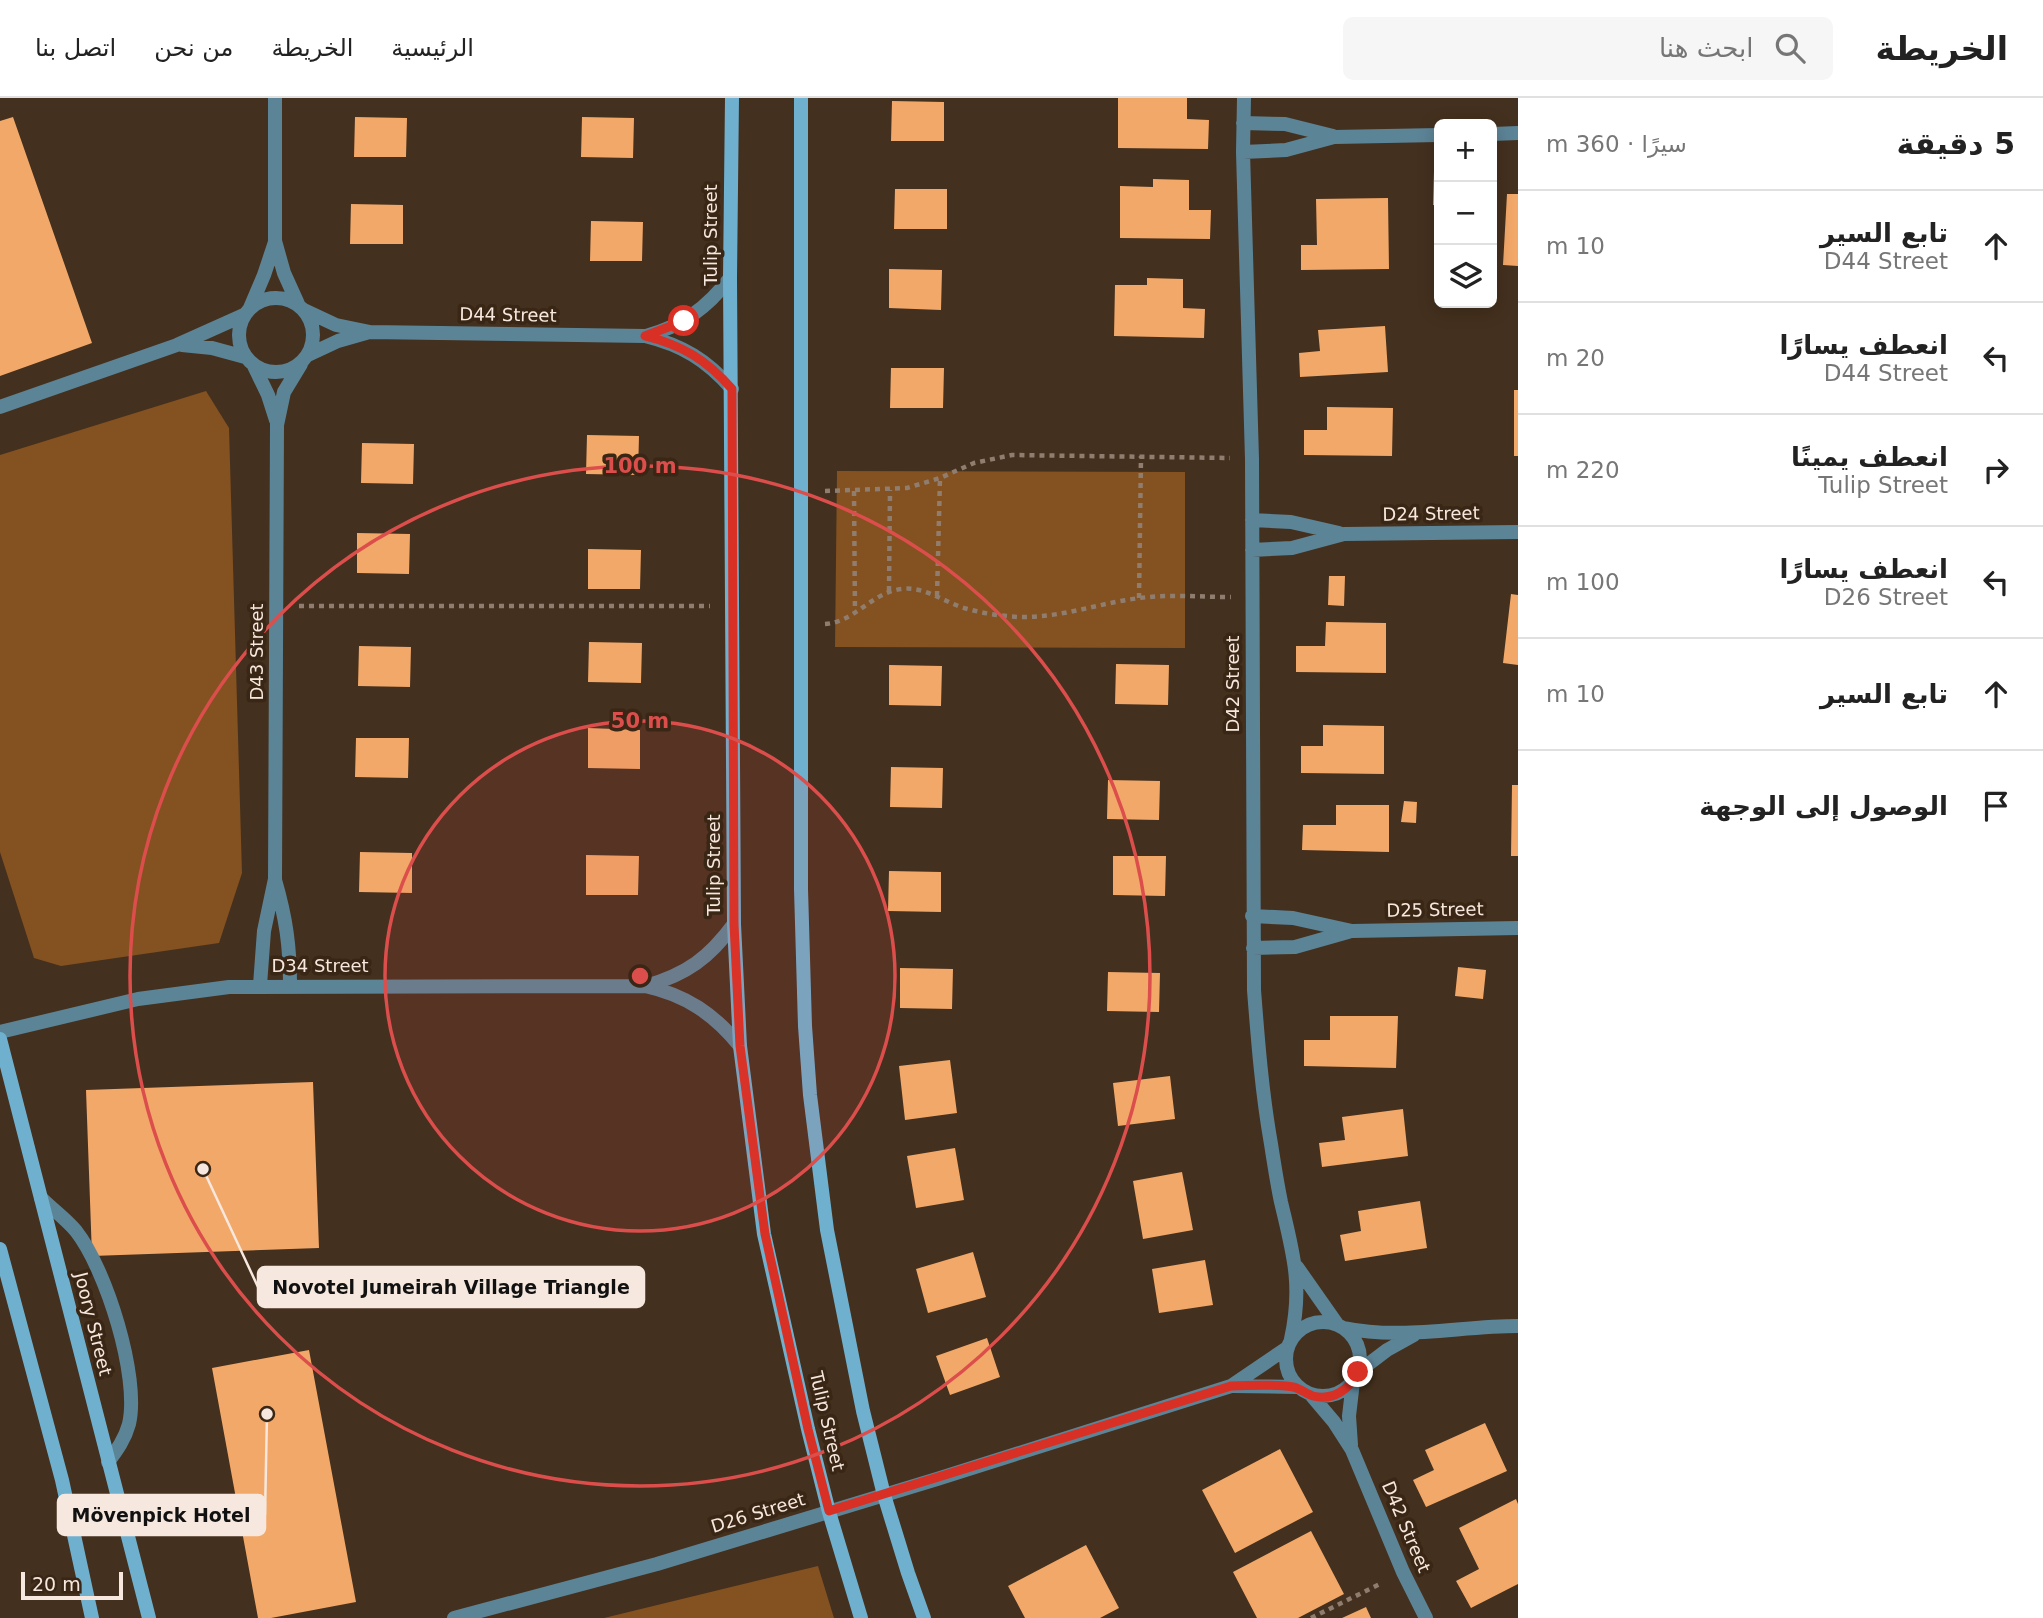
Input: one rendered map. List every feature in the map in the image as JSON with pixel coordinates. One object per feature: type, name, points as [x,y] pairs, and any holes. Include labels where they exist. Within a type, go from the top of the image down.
[{"type":"street","points":[[177,345],[212,348],[250,361],[273,373],[283,372],[304,359],[312,347],[314,332],[309,316],[301,307],[284,274],[275,241],[275,98]]},
{"type":"street","name":"Tulip Street","points":[[732,98],[730,278],[734,924],[740,1046],[765,1234],[808,1429],[861,1618]]},
{"type":"street","name":"Tulip Street","points":[[801,98],[799,625],[802,944],[810,1095],[832,1256],[863,1411],[884,1495],[924,1618]]},
{"type":"street","name":"D42 Street","points":[[1244,98],[1243,152],[1252,459],[1253,948],[1259,1060],[1268,1129],[1296,1266],[1297,1303],[1289,1343]]},
{"type":"street","points":[[1243,122],[1285,124],[1334,137]]},
{"type":"street","points":[[1497,134],[1518,134]]},
{"type":"street","points":[[1243,152],[1286,150],[1334,137],[1434,135]]},
{"type":"street","points":[[250,361],[239,332],[264,275],[275,241]]},
{"type":"street","name":"D44 Street","points":[[301,307],[336,325],[370,332],[645,336],[665,331],[693,316],[717,295],[730,278]]},
{"type":"street","points":[[0,407],[177,345],[247,312],[265,299],[282,298],[301,307]]},
{"type":"street","name":"D44 Street","points":[[304,359],[338,341],[370,332]]},
{"type":"street","name":"D44 Street","points":[[645,336],[685,349],[718,373],[732,389]]},
{"type":"street","name":"D43 Street","points":[[260,985],[264,931],[275,879],[277,425],[284,392],[304,359]]},
{"type":"street","name":"D43 Street","points":[[250,361],[268,395],[277,425]]},
{"type":"street","name":"D24 Street","points":[[1252,520],[1292,522],[1344,534],[1518,532]]},
{"type":"street","name":"D24 Street","points":[[1252,550],[1292,548],[1344,534]]},
{"type":"street","name":"D43 Street","points":[[275,879],[286,917],[290,985]]},
{"type":"street","name":"D25 Street","points":[[1252,916],[1293,918],[1352,930],[1518,928]]},
{"type":"street","name":"D34 Street","points":[[645,986],[687,971],[705,958],[734,924]]},
{"type":"street","name":"D25 Street","points":[[1253,948],[1294,947],[1352,930]]},
{"type":"street","name":"D34 Street","points":[[0,1032],[168,994],[260,985],[645,986],[682,997],[699,1006],[714,1017],[740,1046]]},
{"type":"street","name":"Joory Street","points":[[0,1039],[149,1618]]},
{"type":"street","points":[[41,1198],[75,1230],[92,1256],[107,1291],[120,1336],[130,1385],[131,1412],[124,1439],[108,1462]]},
{"type":"street","points":[[0,1249],[62,1480],[92,1618]]},
{"type":"street","name":"D42 Street","points":[[1296,1266],[1341,1326]]},
{"type":"street","points":[[1418,1332],[1387,1350],[1355,1377],[1347,1388],[1330,1396],[1312,1396],[1297,1387],[1288,1373],[1285,1356],[1289,1343],[1297,1332],[1312,1323],[1320,1322],[1381,1334],[1518,1326]]},
{"type":"street","points":[[1341,1326],[1351,1334],[1359,1348],[1360,1364],[1355,1377]]},
{"type":"street","name":"D26 Street","points":[[1231,1386],[1289,1343]]},
{"type":"street","name":"D42 Street","points":[[1352,1450],[1349,1416],[1355,1377]]},
{"type":"street","name":"D26 Street","points":[[454,1618],[657,1564],[1231,1386],[1297,1387]]},
{"type":"street","name":"D42 Street","points":[[1312,1396],[1334,1422],[1352,1450],[1403,1572],[1426,1618]]},
{"type":"path","points":[[801,491],[907,488],[940,478],[974,463],[1012,455],[1252,459]]},
{"type":"path","points":[[1139,598],[1141,456]]},
{"type":"path","points":[[937,596],[940,478]]},
{"type":"path","points":[[889,592],[890,490]]},
{"type":"path","points":[[854,491],[855,614]]},
{"type":"path","points":[[799,625],[831,623],[855,614],[889,592],[909,588],[923,590],[978,611],[1018,617],[1074,613],[1139,598],[1169,595],[1252,597]]},
{"type":"path","points":[[277,606],[732,607]]},
{"type":"path","points":[[1311,1618],[1403,1572]]},
{"type":"shaded area","points":[[206,391],[229,428],[242,873],[219,943],[61,966],[34,958],[0,852],[0,455]]},
{"type":"shaded area","points":[[837,471],[1185,472],[1185,648],[835,647]]},
{"type":"shaded area","points":[[818,1566],[834,1618],[604,1618]]},
{"type":"building","points":[[1118,98],[1187,98],[1187,119],[1209,120],[1208,149],[1118,148]]},
{"type":"building","points":[[892,101],[944,102],[944,141],[891,141]]},
{"type":"building","points":[[13,117],[92,343],[0,376],[0,121]]},
{"type":"building","points":[[355,117],[407,118],[406,157],[354,157]]},
{"type":"building","points":[[582,117],[634,118],[633,158],[581,157]]},
{"type":"building","points":[[1153,179],[1189,180],[1189,210],[1211,210],[1210,239],[1120,238],[1120,186],[1153,187]]},
{"type":"building","points":[[895,189],[947,189],[947,229],[894,229]]},
{"type":"building","points":[[1507,194],[1518,194],[1518,266],[1503,265]]},
{"type":"building","points":[[1388,198],[1389,269],[1301,270],[1301,245],[1317,245],[1316,199]]},
{"type":"building","points":[[351,204],[403,205],[403,244],[350,244]]},
{"type":"building","points":[[591,221],[643,222],[642,261],[590,261]]},
{"type":"building","points":[[889,269],[942,270],[941,310],[889,308]]},
{"type":"building","points":[[1147,278],[1183,279],[1183,308],[1205,309],[1204,338],[1114,336],[1115,285],[1147,285]]},
{"type":"building","points":[[1385,326],[1388,372],[1300,377],[1299,353],[1320,351],[1318,330]]},
{"type":"building","points":[[891,368],[944,368],[943,408],[890,408]]},
{"type":"building","points":[[1514,390],[1518,390],[1518,456],[1514,456]]},
{"type":"building","points":[[1327,407],[1393,408],[1392,456],[1304,455],[1304,430],[1327,430]]},
{"type":"building","points":[[587,435],[639,436],[638,475],[586,474]]},
{"type":"building","points":[[362,443],[414,444],[413,484],[361,483]]},
{"type":"building","points":[[357,533],[410,534],[409,574],[357,573]]},
{"type":"building","points":[[588,549],[641,550],[640,589],[588,589]]},
{"type":"building","points":[[1329,576],[1345,576],[1344,606],[1328,605]]},
{"type":"building","points":[[1511,594],[1518,595],[1518,665],[1503,663]]},
{"type":"building","points":[[1326,622],[1386,623],[1386,673],[1296,672],[1296,646],[1325,646]]},
{"type":"building","points":[[589,642],[642,643],[641,683],[588,682]]},
{"type":"building","points":[[359,646],[411,647],[410,687],[358,686]]},
{"type":"building","points":[[1116,664],[1169,665],[1168,705],[1115,704]]},
{"type":"building","points":[[889,665],[942,666],[941,706],[889,705]]},
{"type":"building","points":[[1323,725],[1384,726],[1384,774],[1301,773],[1301,746],[1323,746]]},
{"type":"building","points":[[588,728],[640,730],[640,769],[588,768]]},
{"type":"building","points":[[356,738],[409,738],[408,778],[355,777]]},
{"type":"building","points":[[891,767],[943,768],[942,808],[890,807]]},
{"type":"building","points":[[1108,780],[1160,781],[1159,820],[1107,819]]},
{"type":"building","points":[[1512,785],[1518,785],[1518,856],[1511,856]]},
{"type":"building","points":[[1404,801],[1417,802],[1416,823],[1401,822]]},
{"type":"building","points":[[1336,805],[1389,805],[1389,852],[1302,850],[1303,825],[1336,825]]},
{"type":"building","points":[[360,852],[412,853],[412,893],[359,892]]},
{"type":"building","points":[[586,855],[639,856],[638,895],[586,895]]},
{"type":"building","points":[[1113,856],[1166,856],[1165,896],[1113,895]]},
{"type":"building","points":[[889,871],[941,872],[941,912],[888,911]]},
{"type":"building","points":[[1458,967],[1486,970],[1483,999],[1455,996]]},
{"type":"building","points":[[900,968],[953,969],[952,1009],[900,1008]]},
{"type":"building","points":[[1108,972],[1160,973],[1159,1012],[1107,1011]]},
{"type":"building","points":[[1330,1016],[1398,1016],[1396,1068],[1304,1066],[1304,1040],[1330,1040]]},
{"type":"building","points":[[950,1060],[957,1113],[905,1120],[899,1066]]},
{"type":"building","points":[[1170,1076],[1175,1119],[1118,1126],[1113,1083]]},
{"type":"building","points":[[313,1082],[319,1248],[92,1256],[86,1090]]},
{"type":"building","points":[[1403,1109],[1408,1156],[1322,1167],[1319,1143],[1345,1140],[1342,1117]]},
{"type":"building","points":[[955,1148],[964,1200],[916,1208],[907,1156]]},
{"type":"building","points":[[1182,1172],[1193,1230],[1143,1239],[1133,1181]]},
{"type":"building","points":[[1420,1201],[1427,1248],[1345,1261],[1340,1235],[1361,1231],[1358,1211]]},
{"type":"building","points":[[973,1252],[986,1297],[928,1313],[916,1269]]},
{"type":"building","points":[[1205,1260],[1213,1305],[1159,1313],[1152,1269]]},
{"type":"building","points":[[987,1338],[1000,1377],[950,1395],[936,1356]]},
{"type":"building","points":[[309,1350],[356,1602],[258,1618],[212,1368]]},
{"type":"building","points":[[1485,1423],[1507,1471],[1426,1507],[1413,1480],[1434,1470],[1425,1450]]},
{"type":"building","points":[[1280,1449],[1313,1512],[1235,1553],[1202,1490]]},
{"type":"building","points":[[1516,1499],[1518,1584],[1471,1608],[1456,1581],[1479,1569],[1459,1528]]},
{"type":"building","points":[[1311,1531],[1344,1594],[1298,1618],[1257,1618],[1233,1572]]},
{"type":"building","points":[[1086,1545],[1119,1608],[1100,1618],[1025,1618],[1008,1586]]},
{"type":"building","points":[[1366,1607],[1371,1618],[1342,1618]]},
{"type":"place","name":"Novotel Jumeirah Village Triangle","points":[[203,1169]]},
{"type":"place","name":"Mövenpick Hotel","points":[[267,1414]]},
{"type":"route","points":[[684,321],[665,331],[645,336],[685,349],[702,359],[732,389],[734,924],[740,1046],[765,1234],[829,1511],[1231,1386],[1297,1387],[1312,1396],[1321,1397],[1339,1393],[1347,1388],[1358,1372]]}]
